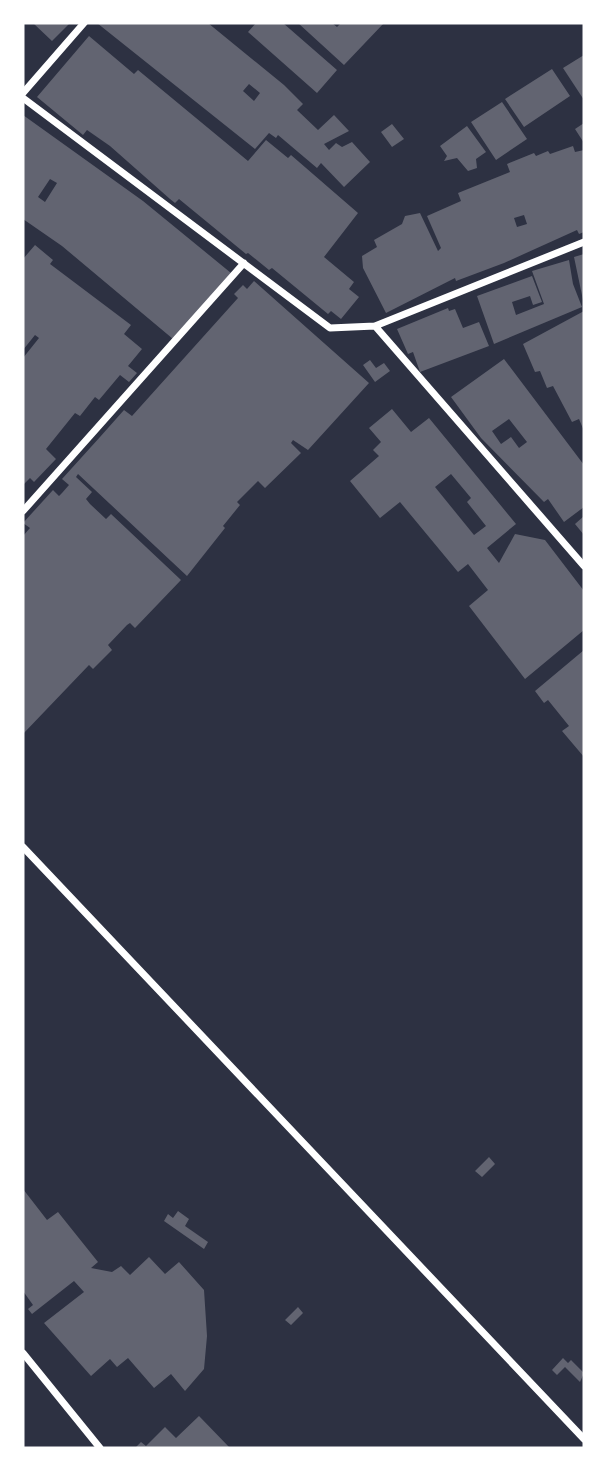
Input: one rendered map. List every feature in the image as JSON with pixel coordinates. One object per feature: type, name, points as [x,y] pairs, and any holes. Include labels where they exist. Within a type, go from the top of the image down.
[{"type":"street","points":[[84,23],[23,95],[330,328],[375,326],[584,242]]},
{"type":"street","points":[[23,511],[244,263]]},
{"type":"street","points":[[375,326],[584,566]]},
{"type":"street","points":[[23,847],[584,1439]]},
{"type":"street","points":[[23,1353],[100,1448]]},
{"type":"building","points":[[33,23],[70,23],[52,41]]},
{"type":"building","points":[[97,23],[208,23],[284,85],[303,104],[297,110],[318,130],[334,115],[349,131],[324,144],[329,150],[336,143],[342,147],[352,142],[370,162],[344,187],[321,163],[317,168],[278,135],[276,138],[269,133],[255,149]],"holes":[[[249,84],[260,93],[254,101],[243,91]]]},
{"type":"building","points":[[256,23],[283,23],[337,70],[317,93],[248,32]]},
{"type":"building","points":[[298,23],[332,23],[337,27],[341,23],[384,23],[344,65]]},
{"type":"building","points":[[89,36],[134,74],[138,70],[248,161],[266,140],[288,158],[291,155],[358,213],[324,257],[354,282],[349,289],[359,297],[341,319],[331,311],[328,314],[272,268],[269,270],[246,254],[179,199],[175,203],[110,146],[87,130],[83,135],[37,97]]},
{"type":"building","points":[[584,55],[584,100],[563,68]]},
{"type":"building","points":[[552,69],[570,96],[524,127],[505,99]]},
{"type":"building","points":[[502,102],[527,139],[496,160],[471,122]]},
{"type":"building","points":[[23,115],[143,201],[231,273],[173,339],[62,246],[23,219]],"holes":[[[50,179],[57,183],[45,202],[38,197]]]},
{"type":"building","points":[[584,123],[584,143],[575,129]]},
{"type":"building","points":[[392,124],[404,139],[392,147],[381,132]]},
{"type":"building","points":[[467,126],[486,152],[476,159],[477,168],[468,171],[457,158],[444,161],[447,156],[440,146]]},
{"type":"building","points":[[573,146],[575,152],[584,150],[584,232],[579,234],[577,230],[504,263],[456,281],[455,278],[386,313],[363,268],[362,256],[377,247],[374,240],[402,224],[405,216],[420,213],[438,251],[441,248],[427,216],[461,201],[458,193],[510,172],[507,164],[534,153],[536,156],[548,151],[550,154]],"holes":[[[524,215],[527,224],[517,227],[514,218]]]},
{"type":"building","points":[[35,245],[53,260],[50,264],[131,325],[124,334],[142,349],[128,366],[137,373],[129,382],[120,375],[99,400],[95,397],[80,416],[75,413],[46,449],[56,459],[34,482],[30,478],[23,485],[23,358],[39,338],[35,335],[23,350],[23,259]]},
{"type":"building","points":[[584,254],[584,300],[583,300],[574,257]]},
{"type":"building","points":[[569,260],[573,284],[582,307],[494,344],[477,296],[532,276],[542,302],[533,305],[530,296],[512,302],[516,315],[544,304],[532,271]]},
{"type":"building","points":[[254,281],[369,383],[308,450],[293,440],[291,443],[301,453],[265,488],[258,481],[237,502],[240,505],[223,526],[225,528],[187,576],[78,474],[76,477],[92,492],[86,499],[90,504],[106,519],[111,514],[181,580],[135,628],[130,623],[127,625],[108,645],[112,650],[93,669],[89,665],[23,734],[23,536],[30,528],[23,523],[53,490],[59,496],[62,493],[69,485],[62,479],[124,410],[132,416],[238,298],[234,294],[243,285],[247,289]]},
{"type":"building","points":[[448,308],[449,311],[455,309],[463,328],[479,322],[489,346],[420,372],[413,352],[408,354],[397,329]]},
{"type":"building","points":[[584,311],[584,431],[579,419],[572,422],[553,386],[547,388],[540,371],[535,372],[523,344]]},
{"type":"building","points":[[504,359],[584,465],[584,507],[564,522],[548,499],[544,502],[481,438],[451,397]],"holes":[[[509,419],[527,442],[519,448],[511,437],[501,444],[492,431]]]},
{"type":"building","points":[[370,360],[376,368],[384,363],[390,371],[375,382],[363,365]]},
{"type":"building","points":[[392,409],[411,432],[429,418],[516,524],[487,548],[499,563],[515,534],[545,540],[584,591],[584,630],[525,679],[469,606],[488,590],[468,564],[458,572],[400,502],[380,518],[350,481],[379,456],[373,450],[381,442],[369,428]],"holes":[[[451,474],[471,498],[467,502],[486,526],[474,535],[435,487]]]},
{"type":"building","points":[[584,516],[584,535],[575,524]]},
{"type":"building","points":[[584,650],[584,757],[562,731],[569,726],[548,700],[544,703],[535,691]]},
{"type":"building","points":[[489,1157],[495,1164],[482,1177],[475,1171]]},
{"type":"building","points":[[23,1189],[47,1220],[58,1212],[98,1262],[91,1268],[112,1272],[121,1266],[130,1275],[149,1257],[165,1274],[179,1262],[204,1290],[207,1336],[204,1369],[185,1391],[171,1374],[154,1388],[128,1358],[117,1367],[110,1359],[91,1376],[44,1323],[84,1292],[74,1281],[32,1314],[28,1309],[33,1305],[23,1291]]},
{"type":"building","points":[[178,1211],[189,1219],[185,1226],[208,1242],[204,1249],[164,1221],[168,1214],[173,1218]]},
{"type":"building","points":[[298,1307],[303,1313],[291,1325],[285,1320]]},
{"type":"building","points":[[563,1358],[568,1363],[571,1360],[584,1373],[580,1382],[565,1367],[557,1375],[552,1370]]},
{"type":"building","points":[[199,1416],[230,1448],[135,1448],[141,1442],[146,1446],[165,1427],[176,1438]]}]
